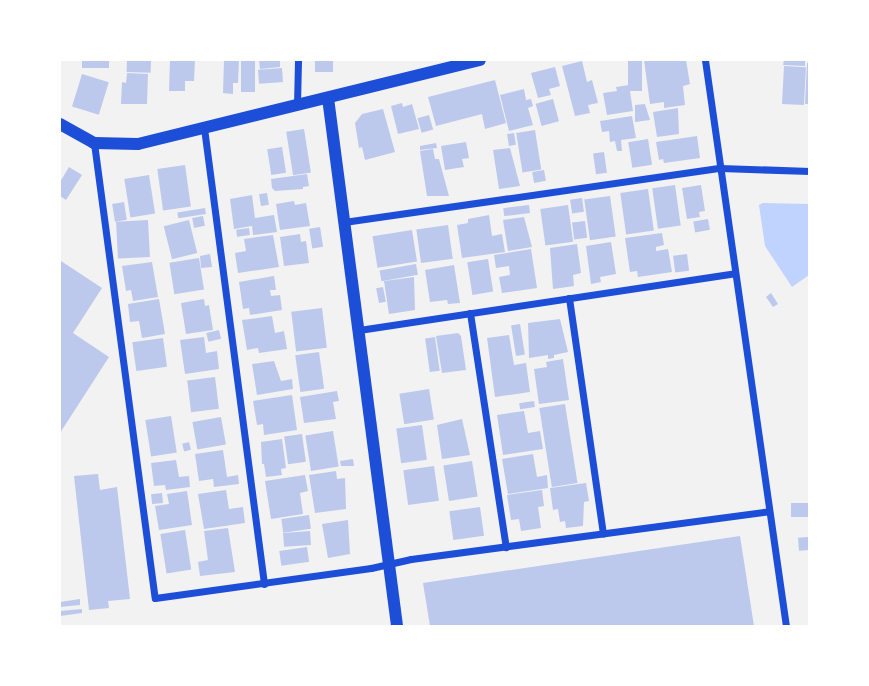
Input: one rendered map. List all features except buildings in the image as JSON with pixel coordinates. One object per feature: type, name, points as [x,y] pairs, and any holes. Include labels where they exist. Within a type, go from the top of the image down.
[{"type":"street","points":[[297,105],[298,60]]},
{"type":"street","points":[[60,124],[94,143],[138,144],[480,60]]},
{"type":"street","points":[[705,60],[786,626]]},
{"type":"street","points":[[328,98],[397,626]]},
{"type":"street","points":[[204,128],[264,584]]},
{"type":"street","points":[[94,143],[155,598],[769,511]]},
{"type":"street","points":[[344,222],[720,168],[810,171]]},
{"type":"street","points":[[359,330],[736,273]]},
{"type":"street","points":[[569,298],[603,534]]},
{"type":"street","points":[[471,313],[506,547]]},
{"type":"water","points":[[809,204],[809,275],[792,287],[765,246],[759,205]]}]
